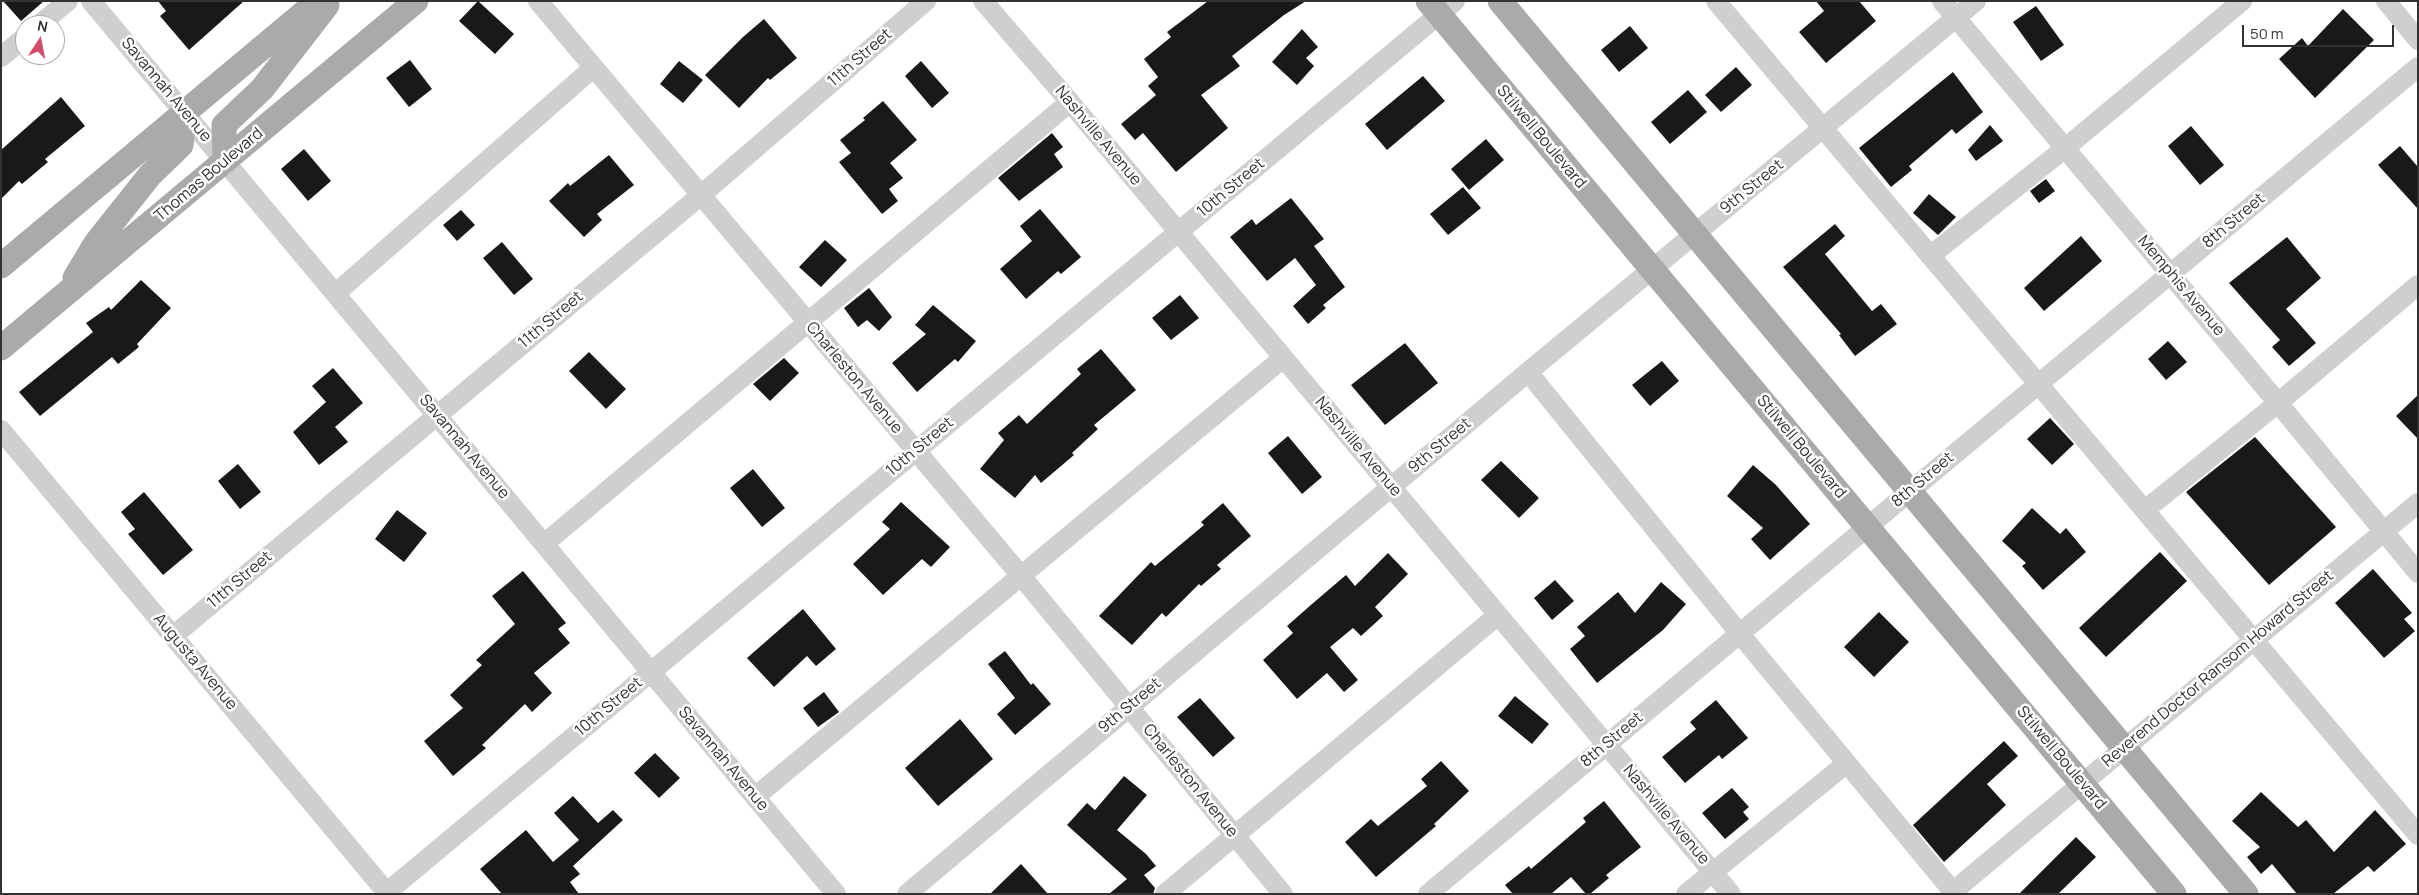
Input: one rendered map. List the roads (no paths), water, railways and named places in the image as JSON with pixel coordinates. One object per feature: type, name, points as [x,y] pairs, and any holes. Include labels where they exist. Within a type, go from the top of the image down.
[{"type":"main road","points":[[1,266],[318,1]]},
{"type":"main road","points":[[225,161],[224,125],[262,90],[317,22],[330,1]]},
{"type":"main road","name":"Thomas Boulevard","points":[[1,348],[416,1]]},
{"type":"main road","points":[[1500,1],[2246,894]]},
{"type":"main road","name":"Stilwell Boulevard","points":[[1440,6],[1652,269],[2174,894]]},
{"type":"main road","points":[[64,296],[96,243],[150,175],[181,145],[185,113]]},
{"type":"street","points":[[51,15],[68,1]]},
{"type":"street","name":"Savannah Avenue","points":[[91,1],[836,894]]},
{"type":"street","name":"Charleston Avenue","points":[[538,1],[1022,577],[1283,894]]},
{"type":"street","name":"11th Street","points":[[173,636],[700,196],[926,1]]},
{"type":"street","name":"Nashville Avenue","points":[[984,1],[1731,894]]},
{"type":"street","points":[[1716,1],[2418,836]]},
{"type":"street","name":"Memphis Avenue","points":[[1942,1],[2418,573]]},
{"type":"street","name":"9th Street","points":[[907,894],[1528,372],[1976,1]]},
{"type":"street","points":[[1930,256],[2064,149],[2242,1]]},
{"type":"street","points":[[2386,1],[2418,40]]},
{"type":"street","name":"10th Street","points":[[387,893],[1178,232],[1440,6]]},
{"type":"street","points":[[1,57],[15,45]]},
{"type":"street","name":"8th Street","points":[[1428,894],[2418,67]]},
{"type":"street","points":[[336,293],[593,68]]},
{"type":"street","points":[[544,544],[1070,102]]},
{"type":"street","points":[[2145,510],[2278,403],[2418,285]]},
{"type":"street","points":[[755,798],[1283,358]]},
{"type":"street","points":[[1528,372],[1953,893]]},
{"type":"street","name":"Augusta Avenue","points":[[1,430],[387,893]]},
{"type":"street","name":"Reverend Doctor Ransom Howard Street","points":[[1953,893],[2253,639],[2418,504]]},
{"type":"street","points":[[1166,894],[1498,615]]},
{"type":"street","points":[[1686,894],[1847,764]]}]
